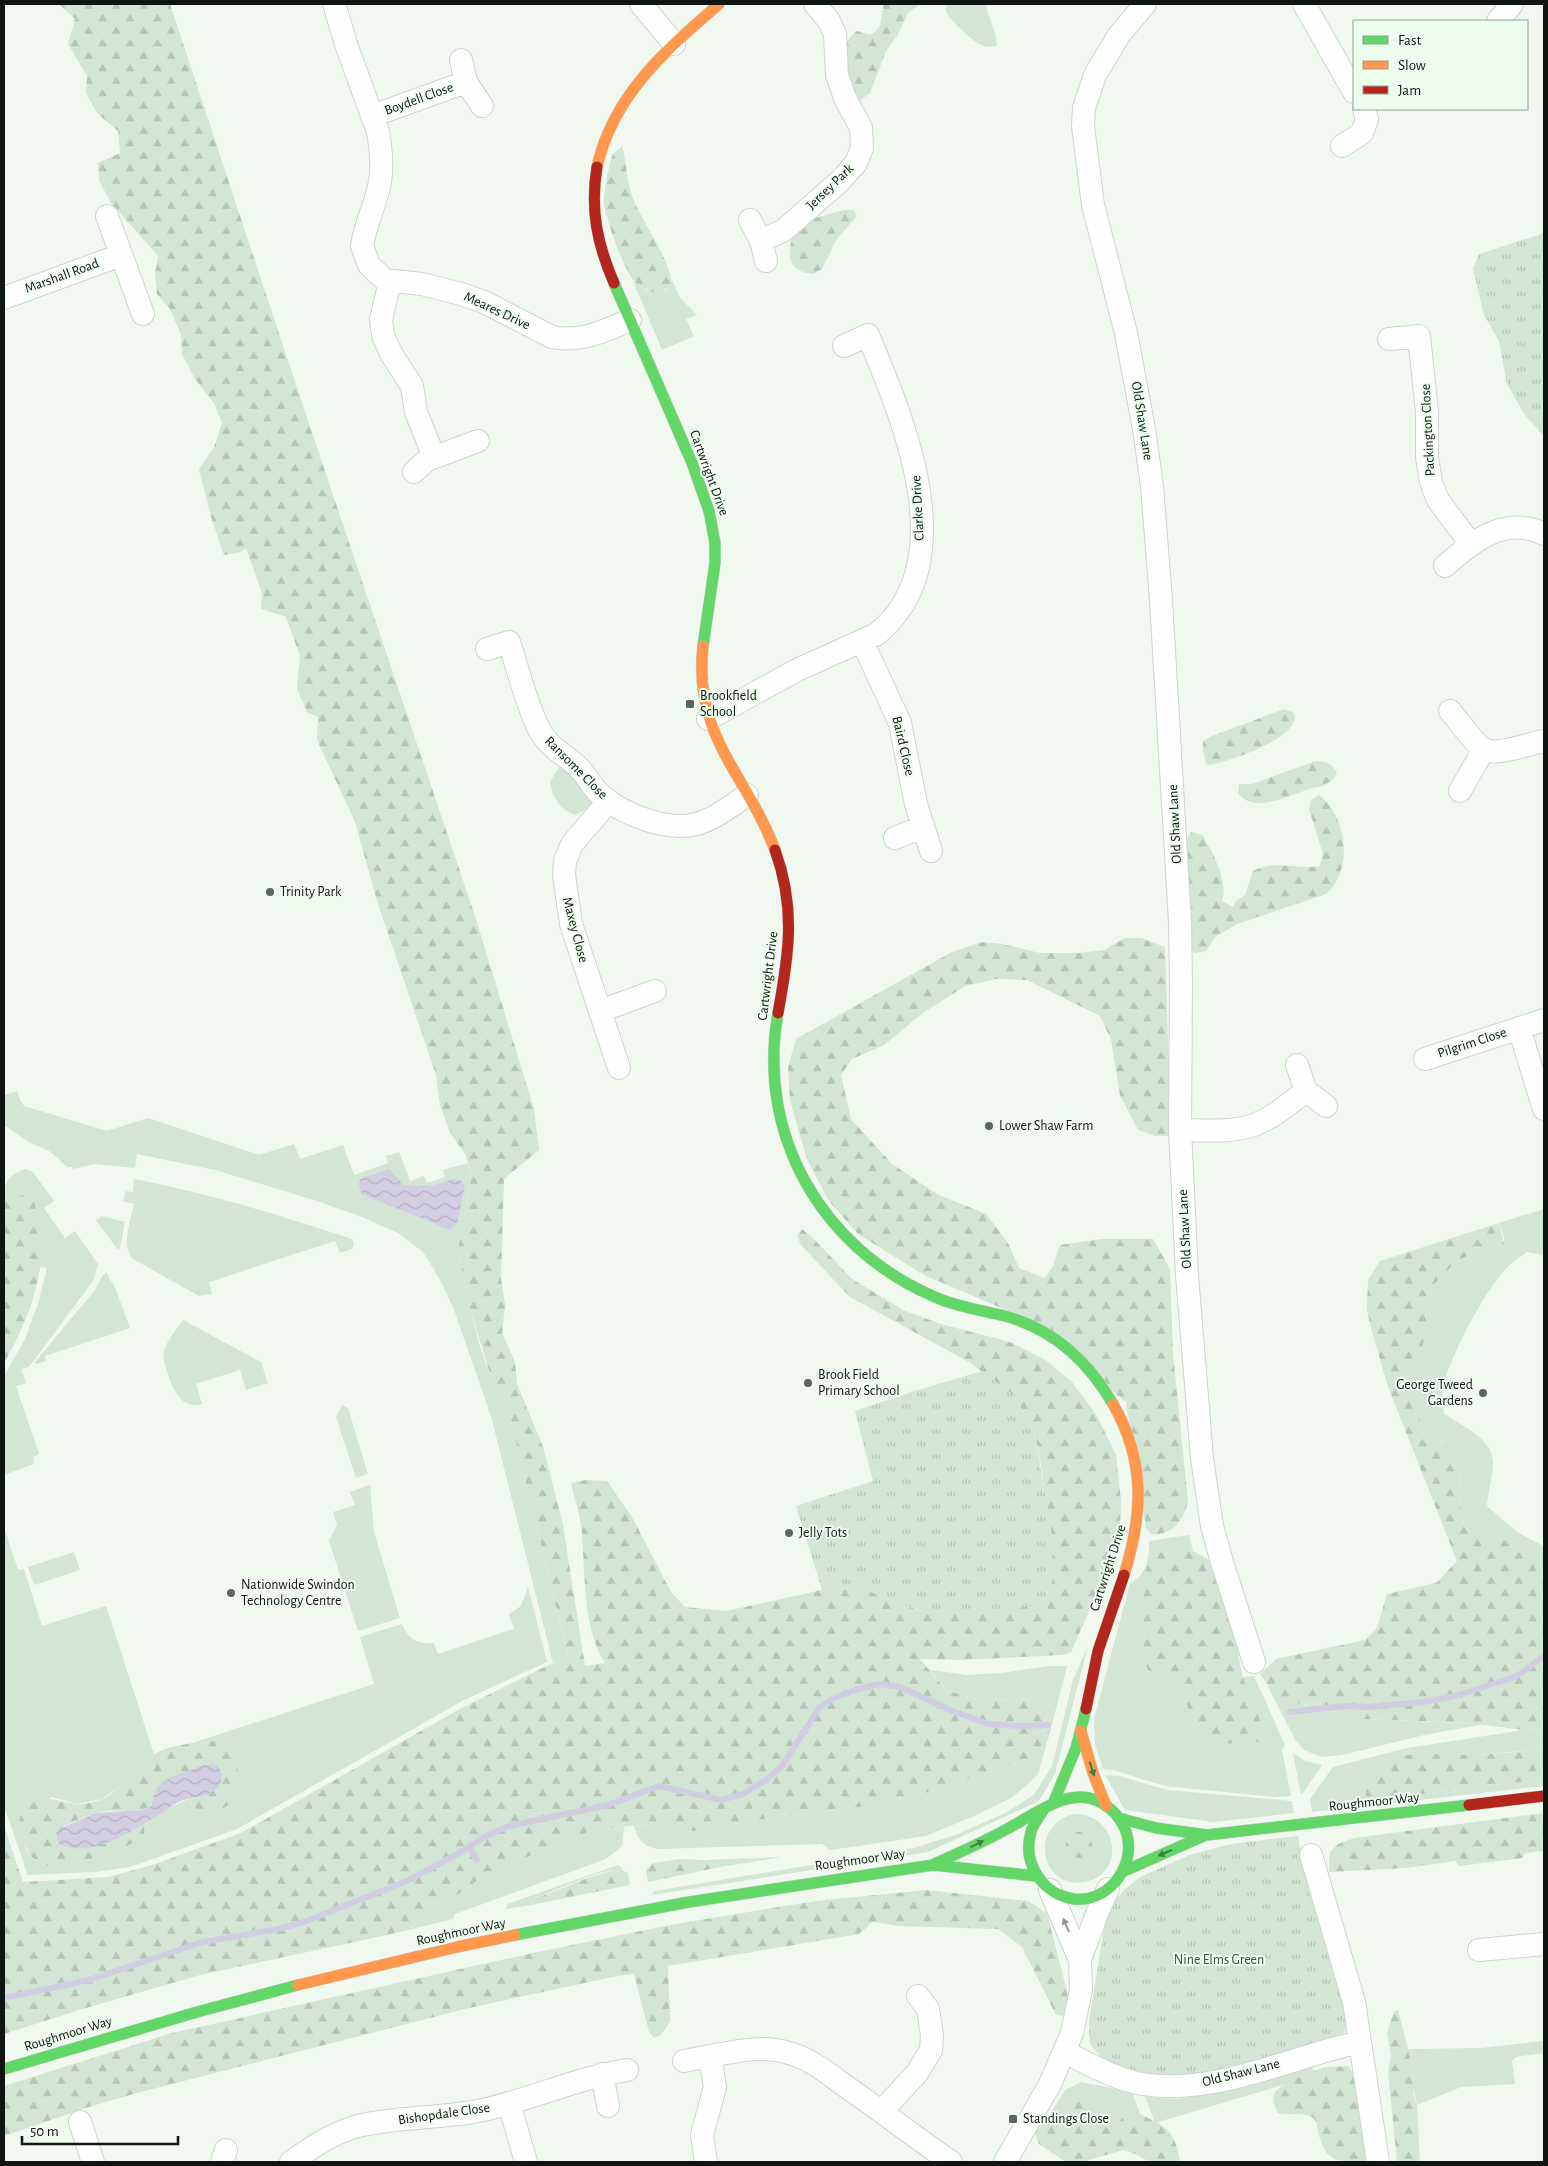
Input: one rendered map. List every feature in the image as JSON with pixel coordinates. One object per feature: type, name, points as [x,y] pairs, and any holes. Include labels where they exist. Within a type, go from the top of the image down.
[{"type":"street","points":[[334,4],[347,47],[378,132],[382,165],[380,183],[362,246],[365,256],[374,270],[390,282],[381,320],[383,336],[412,386],[416,412],[434,457]]},
{"type":"street","points":[[641,4],[674,44]]},
{"type":"street","name":"Cartwright Drive","points":[[719,4],[655,61],[625,99],[604,145],[596,177],[593,218],[597,240],[689,457],[712,521],[716,570],[702,658],[702,697],[708,719],[723,756],[772,841],[788,897],[789,946],[775,1038],[774,1083],[782,1122],[802,1176],[820,1206],[844,1236],[864,1256],[886,1273],[942,1300],[1019,1320],[1070,1348],[1086,1363],[1101,1383],[1114,1404],[1128,1438],[1138,1474],[1139,1516],[1130,1558],[1108,1616],[1097,1655],[1081,1731],[1048,1807]]},
{"type":"street","name":"Jersey Park","points":[[750,220],[763,251],[840,181],[856,162],[862,148],[861,128],[845,98],[837,75],[836,34],[829,21],[815,4]]},
{"type":"street","name":"Old Shaw Lane","points":[[1144,4],[1104,58],[1089,90],[1084,108],[1083,126],[1093,205],[1121,310],[1144,430],[1156,528],[1180,922],[1180,1130],[1196,1395],[1207,1496],[1222,1562],[1254,1662]]},
{"type":"street","points":[[1304,4],[1353,90]]},
{"type":"street","points":[[1499,20],[1512,4]]},
{"type":"street","name":"Boydell Close","points":[[461,60],[466,82],[482,106]]},
{"type":"street","name":"Boydell Close","points":[[372,116],[466,82]]},
{"type":"street","points":[[1342,146],[1362,133],[1367,119],[1364,110]]},
{"type":"street","points":[[107,216],[143,314]]},
{"type":"street","name":"Marshall Road","points":[[4,298],[121,255]]},
{"type":"street","name":"Meares Drive","points":[[390,282],[422,284],[461,294],[484,302],[540,332],[563,339],[585,338],[630,320]]},
{"type":"street","name":"Clarke Drive","points":[[708,719],[797,670],[877,634],[888,625],[909,592],[920,552],[921,508],[917,474],[906,433],[868,335],[844,346]]},
{"type":"street","name":"Packington Close","points":[[1389,339],[1419,336],[1427,412],[1427,457],[1431,482],[1438,500],[1470,543]]},
{"type":"street","points":[[414,472],[422,464],[434,457],[478,441]]},
{"type":"street","points":[[1444,566],[1470,543],[1495,532],[1517,527],[1529,528],[1544,534]]},
{"type":"street","name":"Baird Close","points":[[862,641],[900,723],[914,798],[931,851]]},
{"type":"street","name":"Ransome Close","points":[[487,649],[509,642],[536,722],[543,736],[556,750],[578,766],[596,790],[609,801],[634,816],[684,825],[704,822],[747,795]]},
{"type":"street","points":[[1450,711],[1484,750],[1495,751],[1544,741]]},
{"type":"street","points":[[1460,791],[1484,750]]},
{"type":"street","name":"Maxey Close","points":[[609,801],[572,844],[564,874],[571,924],[619,1068]]},
{"type":"street","points":[[895,838],[922,827]]},
{"type":"street","points":[[600,1010],[655,991]]},
{"type":"street","name":"Pilgrim Close","points":[[1425,1059],[1544,1020]]},
{"type":"street","name":"Pilgrim Close","points":[[1519,1028],[1544,1109]]},
{"type":"street","points":[[1297,1065],[1306,1091],[1326,1106]]},
{"type":"street","points":[[1180,1130],[1228,1129],[1252,1126],[1272,1115],[1306,1091]]},
{"type":"street","name":"Cartwright Drive","points":[[1081,1731],[1106,1806]]},
{"type":"street","name":"Roughmoor Way","points":[[1119,1818],[1156,1828],[1208,1835],[1544,1796]]},
{"type":"street","name":"Roughmoor Way","points":[[4,2069],[206,2010],[457,1947],[689,1902],[933,1865],[977,1845],[1070,1797],[1085,1797],[1099,1801],[1106,1806],[1119,1818],[1126,1830],[1129,1842],[1128,1856],[1118,1880],[1108,1889],[1084,1899],[1070,1898],[1043,1883],[933,1865]]},
{"type":"street","points":[[1048,1807],[1035,1820],[1029,1834],[1027,1848],[1029,1863],[1043,1883],[1080,1960]]},
{"type":"street","name":"Roughmoor Way","points":[[1122,1872],[1208,1835]]},
{"type":"street","points":[[1311,1855],[1354,2002],[1378,2162]]},
{"type":"street","points":[[1005,2162],[1050,2084],[1065,2052],[1072,2033],[1081,1990],[1080,1960],[1108,1889]]},
{"type":"street","points":[[1479,1950],[1544,1944]]},
{"type":"street","points":[[882,2111],[917,2073],[931,2050],[932,2035],[928,2009],[918,1996]]},
{"type":"street","name":"Old Shaw Lane","points":[[1065,2052],[1109,2073],[1141,2084],[1191,2086],[1229,2079],[1317,2052],[1360,2042]]},
{"type":"street","points":[[684,2061],[748,2049],[790,2053],[813,2064],[882,2111],[950,2162]]},
{"type":"street","points":[[706,2162],[702,2135],[715,2087],[710,2056]]},
{"type":"street","name":"Bishopdale Close","points":[[292,2162],[324,2140],[359,2126],[462,2114],[509,2103],[602,2074],[627,2070]]},
{"type":"street","points":[[602,2074],[608,2106]]},
{"type":"street","points":[[509,2103],[526,2162]]},
{"type":"street","points":[[80,2122],[93,2162]]},
{"type":"green space","points":[[59,4],[170,4],[474,913],[534,1109],[539,1150],[504,1179],[501,1278],[505,1305],[502,1333],[515,1362],[517,1384],[543,1447],[563,1525],[585,1666],[605,1663],[597,1648],[588,1614],[581,1525],[571,1483],[585,1480],[607,1481],[632,1517],[671,1592],[685,1607],[726,1611],[822,1590],[863,1589],[921,1611],[1042,1603],[1049,1590],[1054,1575],[1042,1470],[1034,1428],[1012,1394],[969,1362],[850,1297],[801,1245],[797,1236],[802,1229],[852,1279],[905,1311],[941,1324],[1010,1342],[1047,1361],[1072,1382],[1097,1416],[1116,1455],[1121,1501],[1117,1548],[1071,1652],[1062,1655],[960,1660],[920,1659],[946,1690],[975,1699],[1036,1700],[1045,1705],[1049,1736],[1047,1742],[1026,1760],[925,1793],[849,1809],[776,1817],[694,1831],[650,1824],[594,1830],[559,1842],[477,1881],[405,1931],[200,1975],[4,2034],[4,1827],[23,1882],[108,1877],[155,1864],[241,1833],[458,1710],[553,1663],[569,1659],[504,1392],[491,1377],[470,1308],[458,1250],[471,1178],[466,1155],[450,1133],[440,1105],[436,1075],[378,904],[355,822],[317,740],[318,717],[307,712],[297,689],[300,656],[286,617],[261,609],[262,593],[246,548],[241,552],[224,555],[211,517],[199,469],[214,447],[222,423],[214,403],[195,379],[182,354],[181,335],[170,309],[157,294],[155,274],[158,256],[111,203],[99,180],[98,163],[120,153],[118,131],[97,113],[86,93],[87,76],[68,44],[75,19]]},
{"type":"green space","points":[[884,4],[899,4],[908,13],[897,36],[886,51],[870,93],[858,102],[847,75],[844,55],[846,46],[850,38],[857,31],[870,35],[878,29]]},
{"type":"green space","points":[[899,4],[920,4],[908,13]]},
{"type":"green space","points":[[947,4],[985,4],[996,37],[997,46],[981,45],[966,34],[947,13],[945,9]]},
{"type":"green space","points":[[622,146],[632,196],[662,253],[670,275],[672,285],[663,291],[654,292],[644,289],[631,277],[621,257],[605,210],[605,193],[610,163],[613,154]]},
{"type":"green space","points":[[844,210],[854,210],[857,216],[836,240],[822,269],[813,274],[797,269],[792,264],[790,258],[794,228],[805,221]]},
{"type":"green space","points":[[1544,233],[1544,436],[1525,415],[1507,384],[1499,341],[1484,315],[1473,269],[1479,254]]},
{"type":"green space","points":[[672,280],[680,298],[697,315],[686,319],[694,336],[662,350],[633,281],[647,291],[665,291],[672,285]]},
{"type":"green space","points":[[1284,709],[1293,712],[1295,718],[1291,726],[1272,742],[1231,759],[1209,765],[1206,763],[1203,741]]},
{"type":"green space","points":[[1316,761],[1329,764],[1337,773],[1334,778],[1322,786],[1277,800],[1259,803],[1244,799],[1238,793],[1239,784],[1252,784]]},
{"type":"green space","points":[[561,763],[586,789],[591,801],[592,807],[575,815],[569,813],[561,806],[551,788],[550,782]]},
{"type":"green space","points":[[1319,795],[1336,816],[1344,843],[1341,871],[1335,884],[1326,894],[1237,924],[1215,937],[1206,951],[1195,953],[1191,950],[1186,848],[1191,832],[1202,835],[1206,841],[1215,858],[1221,877],[1224,894],[1222,901],[1233,907],[1236,901],[1245,895],[1253,871],[1278,865],[1320,866],[1323,854],[1309,809],[1311,800]]},
{"type":"green space","points":[[1125,938],[1141,938],[1165,947],[1171,1136],[1155,1136],[1138,1130],[1120,1095],[1111,1039],[1100,1016],[1027,980],[996,979],[965,986],[923,1013],[884,1045],[852,1059],[841,1075],[851,1119],[892,1164],[937,1194],[986,1214],[1008,1243],[1019,1268],[1045,1278],[1053,1266],[1060,1245],[1102,1239],[1153,1239],[1170,1269],[1173,1354],[1188,1501],[1184,1515],[1176,1526],[1164,1533],[1158,1534],[1150,1534],[1146,1527],[1126,1402],[1015,1314],[924,1275],[858,1234],[828,1200],[807,1159],[790,1101],[788,1067],[796,1039],[952,952],[982,942],[1003,944],[1040,953],[1078,953],[1104,950]]},
{"type":"green space","points":[[17,1091],[24,1106],[107,1131],[148,1118],[259,1155],[294,1144],[300,1159],[343,1145],[354,1175],[388,1163],[386,1156],[399,1152],[410,1181],[424,1176],[427,1183],[445,1177],[443,1170],[467,1163],[471,1178],[458,1250],[480,1347],[491,1377],[504,1392],[569,1660],[553,1663],[491,1416],[453,1307],[439,1278],[423,1252],[398,1233],[362,1217],[317,1201],[215,1170],[137,1154],[135,1168],[94,1164],[73,1169],[72,1167],[67,1167],[51,1152],[29,1142],[4,1125],[4,1095]]},
{"type":"green space","points":[[25,1169],[33,1172],[54,1201],[44,1208],[65,1238],[75,1231],[98,1264],[93,1281],[29,1367],[21,1369],[26,1383],[16,1386],[39,1454],[33,1457],[34,1464],[4,1475],[4,1376],[25,1339],[38,1304],[47,1268],[39,1267],[41,1231],[32,1194],[4,1199],[8,1180],[11,1176]]},
{"type":"green space","points":[[134,1179],[215,1197],[267,1212],[352,1239],[354,1245],[352,1249],[340,1253],[335,1241],[209,1282],[212,1294],[199,1296],[133,1259],[129,1254],[127,1241],[134,1204],[123,1201],[126,1191],[133,1192]]},
{"type":"green space","points":[[32,1193],[41,1231],[40,1265],[33,1300],[27,1317],[4,1363],[4,1199]]},
{"type":"green space","points":[[1544,1209],[1544,1255],[1527,1252],[1508,1266],[1489,1290],[1464,1335],[1451,1364],[1445,1381],[1443,1399],[1444,1414],[1482,1439],[1491,1453],[1493,1468],[1487,1506],[1517,1532],[1544,1546],[1544,1558],[1513,1542],[1494,1538],[1475,1539],[1464,1526],[1459,1492],[1460,1471],[1450,1448],[1423,1426],[1412,1403],[1406,1377],[1411,1360],[1422,1347],[1427,1331],[1426,1298],[1433,1285],[1457,1261],[1471,1254],[1504,1244],[1504,1237],[1499,1223]]},
{"type":"green space","points":[[102,1216],[125,1222],[118,1250],[96,1220]]},
{"type":"green space","points":[[1499,1223],[1504,1244],[1471,1254],[1457,1261],[1433,1285],[1426,1298],[1427,1331],[1422,1347],[1411,1360],[1406,1377],[1412,1403],[1423,1426],[1450,1448],[1460,1471],[1459,1492],[1464,1526],[1475,1539],[1493,1538],[1513,1542],[1544,1558],[1544,1729],[1524,1730],[1469,1723],[1361,1719],[1337,1711],[1283,1700],[1271,1690],[1260,1674],[1276,1659],[1365,1640],[1377,1628],[1387,1594],[1436,1583],[1457,1561],[1387,1384],[1367,1310],[1368,1280],[1380,1261]]},
{"type":"green space","points":[[106,1272],[116,1290],[130,1328],[45,1356],[46,1361],[36,1364],[35,1362],[95,1290]]},
{"type":"green space","points":[[183,1320],[261,1362],[268,1383],[246,1390],[240,1370],[196,1384],[202,1404],[189,1404],[184,1401],[179,1397],[173,1386],[165,1366],[164,1357],[167,1343]]},
{"type":"green space","points":[[982,1371],[1012,1394],[1034,1428],[1054,1547],[1054,1575],[1042,1603],[999,1613],[921,1611],[863,1589],[822,1590],[796,1506],[873,1481],[855,1411]]},
{"type":"green space","points":[[342,1405],[348,1408],[368,1474],[356,1478],[336,1417]]},
{"type":"green space","points":[[370,1485],[374,1532],[400,1618],[358,1631],[329,1541],[337,1525],[333,1512],[355,1505],[350,1492]]},
{"type":"green space","points":[[4,1527],[18,1570],[24,1569],[42,1626],[106,1606],[154,1754],[120,1787],[101,1799],[77,1804],[51,1797],[19,1828],[28,1853],[34,1859],[46,1864],[60,1866],[90,1861],[120,1849],[144,1836],[145,1823],[168,1808],[189,1799],[198,1812],[214,1812],[224,1808],[235,1796],[223,1740],[189,1744],[374,1684],[360,1637],[402,1624],[407,1634],[414,1640],[423,1643],[434,1643],[438,1654],[514,1629],[509,1614],[521,1606],[528,1587],[547,1662],[464,1700],[237,1829],[130,1867],[96,1872],[28,1875],[4,1806]]},
{"type":"green space","points":[[1189,1535],[1193,1551],[1187,1548],[1148,1670],[1180,1685],[1199,1731],[1253,1703],[1242,1677],[1254,1676],[1285,1745],[1282,1750],[1291,1796],[1275,1797],[1165,1786],[1113,1770],[1103,1769],[1095,1745],[1094,1719],[1130,1583],[1139,1577],[1144,1569],[1149,1541]]},
{"type":"green space","points":[[1154,1548],[1187,1548],[1208,1559],[1233,1629],[1243,1678],[1268,1740],[1233,1744],[1216,1741],[1207,1737],[1200,1732],[1194,1723],[1180,1685],[1148,1670],[1138,1648],[1137,1594]]},
{"type":"green space","points":[[74,1552],[80,1570],[34,1585],[28,1567]]},
{"type":"green space","points":[[1088,1646],[1055,1774],[1039,1801],[928,1852],[652,1895],[654,1891],[914,1848],[958,1834],[1007,1812],[1034,1795],[1052,1766],[1073,1680]]},
{"type":"green space","points":[[1048,1666],[1067,1666],[1049,1736],[1045,1706],[1036,1700],[975,1699],[946,1690],[930,1670],[968,1675],[1002,1673]]},
{"type":"green space","points":[[1266,1683],[1271,1690],[1304,1705],[1337,1710],[1361,1719],[1484,1724],[1424,1735],[1342,1755],[1321,1757],[1304,1750],[1296,1741]]},
{"type":"green space","points":[[1544,1729],[1544,1749],[1476,1755],[1407,1756],[1379,1763],[1374,1770],[1366,1801],[1544,1779],[1544,1786],[1312,1812],[1310,1799],[1333,1767],[1407,1748],[1524,1730]]},
{"type":"green space","points":[[223,1740],[233,1747],[240,1783],[231,1803],[222,1809],[205,1814],[198,1812],[189,1799],[215,1790],[156,1789],[151,1806],[136,1810],[109,1811],[96,1814],[65,1826],[56,1834],[106,1842],[145,1823],[144,1836],[136,1841],[111,1853],[69,1866],[48,1866],[38,1862],[30,1855],[20,1833],[19,1822],[23,1811],[32,1803],[45,1799],[79,1804],[99,1800],[109,1796],[141,1764],[155,1754],[173,1747]]},
{"type":"green space","points":[[1047,1742],[1038,1774],[1011,1798],[926,1836],[830,1850],[822,1844],[658,1849],[642,1842],[634,1826],[650,1824],[694,1831],[776,1817],[849,1809],[925,1793],[1026,1760]]},
{"type":"green space","points":[[1544,1749],[1544,1779],[1365,1801],[1368,1780],[1372,1770],[1380,1763],[1389,1759],[1426,1754],[1475,1755]]},
{"type":"green space","points":[[1293,1753],[1305,1761],[1322,1765],[1301,1794],[1300,1790]]},
{"type":"green space","points":[[1105,1775],[1119,1776],[1167,1790],[1292,1801],[1294,1813],[1214,1822],[1125,1810]]},
{"type":"green space","points":[[1544,1813],[1544,1851],[1525,1853],[1523,1858],[1458,1866],[1456,1861],[1405,1868],[1329,1872],[1330,1852],[1338,1844],[1354,1838]]},
{"type":"green space","points":[[1073,1814],[1088,1816],[1100,1823],[1108,1833],[1112,1845],[1112,1857],[1107,1868],[1098,1877],[1084,1882],[1069,1882],[1058,1876],[1050,1867],[1045,1856],[1045,1843],[1050,1831],[1059,1821]],"holes":[[[1080,1832],[1083,1857],[1075,1857],[1072,1834]]]},
{"type":"green space","points":[[624,1827],[622,1846],[606,1859],[455,1914],[453,1919],[405,1931],[477,1881],[559,1842],[594,1830]]},
{"type":"green space","points":[[1079,1832],[1088,1836],[1092,1845],[1088,1854],[1079,1858],[1070,1854],[1066,1845],[1070,1836]]},
{"type":"green space","name":"Nine Elms Green","points":[[1298,1836],[1302,1858],[1347,2018],[1345,2031],[1334,2044],[1193,2077],[1147,2076],[1102,2059],[1091,2045],[1089,2021],[1105,1922],[1113,1903],[1125,1889],[1140,1877],[1190,1855],[1231,1844]]},
{"type":"green space","points":[[782,1857],[720,1867],[704,1860]]},
{"type":"green space","points":[[680,1859],[704,1860],[720,1867],[648,1882],[646,1870],[653,1863]]},
{"type":"green space","points":[[618,1865],[624,1870],[604,1872],[532,1900],[531,1905],[506,1909],[507,1904]]},
{"type":"green space","points":[[618,1869],[628,1873],[630,1885],[531,1905],[532,1900],[590,1877]]},
{"type":"green space","points":[[926,1890],[1028,1901],[1047,1913],[1069,2000],[1068,2016],[1056,2015],[1022,1947],[998,1929],[900,1926],[873,1922],[859,1934],[668,1966],[670,2021],[661,2035],[654,2038],[649,2032],[634,1974],[617,1976],[469,2008],[137,2093],[4,2136],[4,2086],[172,2033],[533,1953],[675,1924],[816,1901]]},
{"type":"green space","points":[[1398,2010],[1408,2049],[1411,2066],[1409,2071],[1417,2105],[1420,2162],[1397,2162],[1388,2071],[1391,2055],[1387,2033],[1394,2011]]},
{"type":"green space","points":[[1544,2041],[1544,2053],[1516,2057],[1512,2061],[1515,2084],[1461,2087],[1417,2105],[1409,2071],[1408,2049],[1482,2048]]},
{"type":"green space","points":[[1312,2066],[1314,2072],[1286,2084],[1155,2123],[1145,2097],[1177,2099],[1224,2092]]},
{"type":"green space","points":[[1348,2066],[1359,2080],[1368,2162],[1349,2162],[1335,2159],[1325,2150],[1316,2123],[1312,2117],[1278,2113],[1274,2102],[1273,2097],[1277,2090],[1298,2078],[1327,2067]]},
{"type":"green space","points":[[1081,2082],[1132,2092],[1140,2114],[1131,2109],[1123,2116],[1116,2128],[1107,2128],[1095,2099],[1048,2118],[1065,2090]]},
{"type":"green space","points":[[1079,2097],[1095,2098],[1107,2128],[1116,2128],[1123,2116],[1131,2109],[1158,2123],[1170,2133],[1174,2140],[1180,2162],[1150,2162],[1123,2150],[1082,2162],[1066,2162],[1039,2144],[1035,2132],[1059,2107]]},
{"type":"water","points":[[389,1169],[404,1185],[432,1186],[453,1179],[462,1181],[465,1186],[457,1224],[450,1229],[445,1228],[362,1194],[359,1187],[360,1179]]},
{"type":"water","points":[[203,1765],[216,1765],[221,1773],[222,1779],[219,1785],[209,1794],[177,1803],[121,1837],[109,1842],[83,1848],[71,1848],[59,1844],[56,1834],[59,1829],[96,1813],[142,1810],[151,1806],[156,1789],[165,1780]]},
{"type":"waterway","points":[[1290,1712],[1345,1706],[1368,1707],[1424,1702],[1459,1695],[1520,1674],[1544,1656]]},
{"type":"waterway","points":[[4,1998],[89,1980],[202,1942],[278,1929],[304,1922],[409,1880],[486,1836],[509,1826],[608,1805],[659,1786],[721,1800],[743,1794],[766,1780],[782,1766],[819,1708],[832,1699],[855,1690],[879,1684],[900,1687],[950,1710],[988,1724],[1048,1725]]},
{"type":"waterway","points":[[469,1847],[477,1860]]},
{"type":"traffic: fast","points":[[614,283],[692,463],[709,511],[715,543],[715,563],[703,646]]},
{"type":"traffic: fast","points":[[778,1013],[774,1058],[777,1102],[788,1144],[806,1183],[830,1218],[860,1250],[895,1276],[935,1297],[960,1306],[1005,1316],[1039,1329],[1054,1338],[1068,1349],[1092,1374],[1113,1404]]},
{"type":"traffic: fast","points":[[1053,1804],[1076,1748],[1086,1709]]},
{"type":"traffic: fast","points":[[934,1864],[991,1838],[1049,1806],[1077,1797],[1086,1798],[1100,1802],[1110,1809],[1122,1823],[1127,1834],[1128,1851],[1122,1873],[1106,1890],[1097,1896],[1086,1899],[1074,1899],[1053,1891],[1037,1875],[1029,1855],[1029,1844],[1032,1829],[1044,1809]]},
{"type":"traffic: fast","points":[[1119,1818],[1156,1828],[1207,1835],[1469,1805]]},
{"type":"traffic: fast","points":[[1122,1872],[1206,1835]]},
{"type":"traffic: fast","points":[[515,1935],[689,1902],[933,1865],[1036,1876]]},
{"type":"traffic: fast","points":[[4,2069],[197,2012],[298,1985]]},
{"type":"traffic: slow","points":[[597,167],[615,118],[629,96],[661,57],[719,4]]},
{"type":"traffic: slow","points":[[703,646],[702,678],[706,705],[714,730],[724,753],[763,823],[775,850]]},
{"type":"traffic: slow","points":[[1113,1404],[1124,1425],[1131,1447],[1138,1488],[1135,1531],[1124,1575]]},
{"type":"traffic: slow","points":[[1081,1731],[1093,1773],[1106,1806]]},
{"type":"traffic: slow","points":[[298,1985],[515,1935]]},
{"type":"traffic: jam","points":[[597,167],[594,197],[596,226],[603,254],[614,283]]},
{"type":"traffic: jam","points":[[775,850],[782,871],[788,912],[787,951],[778,1013]]},
{"type":"traffic: jam","points":[[1086,1709],[1098,1651],[1124,1575]]},
{"type":"traffic: jam","points":[[1469,1805],[1544,1796]]},
{"type":"place","name":"Brookfield School","points":[[690,704]]},
{"type":"place","name":"Trinity Park","points":[[270,892]]},
{"type":"place","name":"Lower Shaw Farm","points":[[989,1126]]},
{"type":"place","name":"Brook Field Primary School","points":[[808,1383]]},
{"type":"place","name":"George Tweed Gardens","points":[[1483,1393]]},
{"type":"place","name":"Jelly Tots","points":[[789,1533]]},
{"type":"place","name":"Nationwide Swindon Technology Centre","points":[[231,1593]]},
{"type":"place","name":"Standings Close","points":[[1013,2119]]}]
